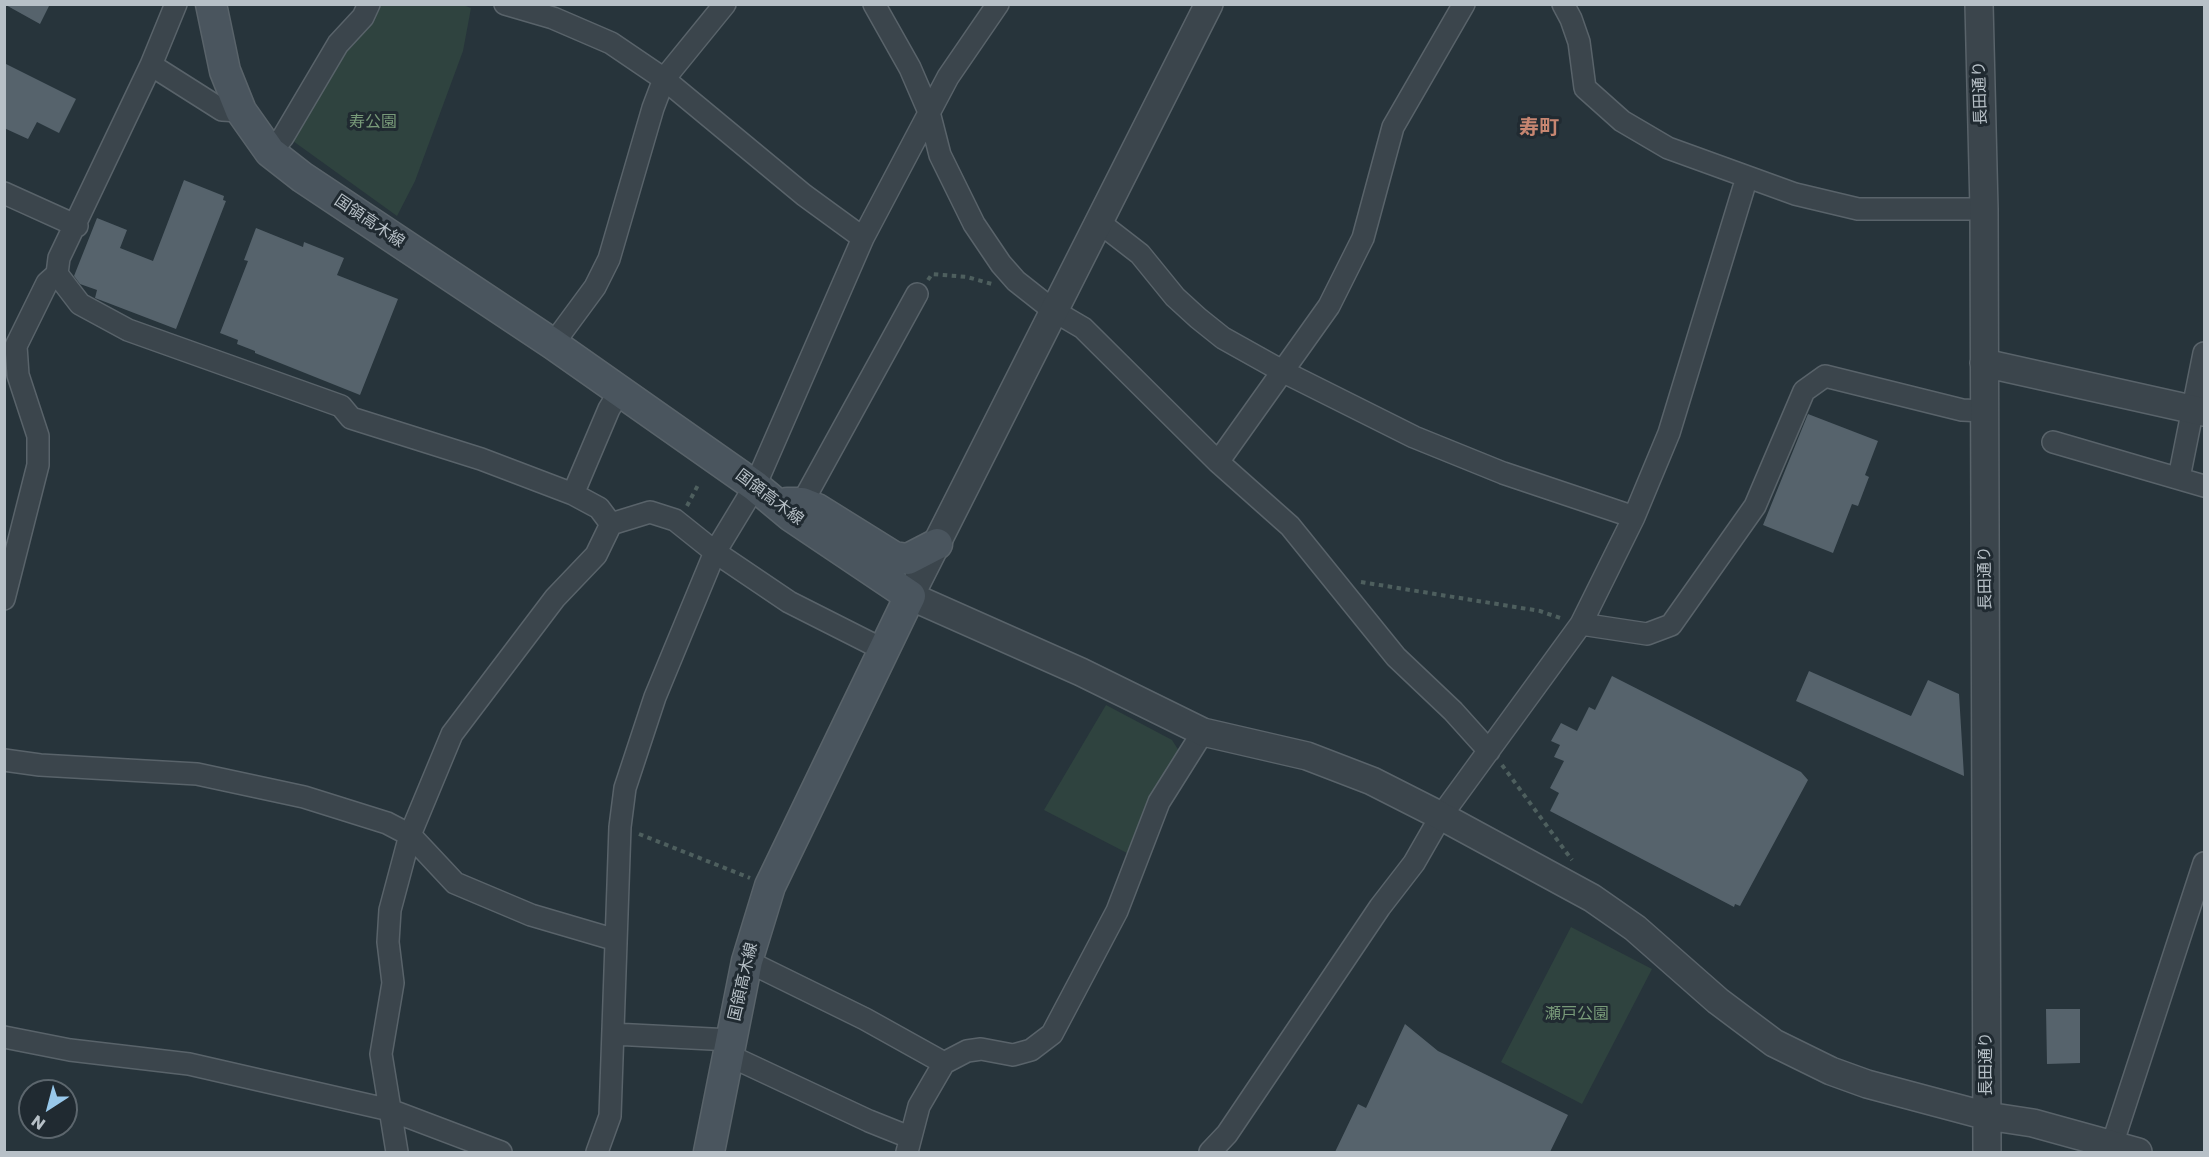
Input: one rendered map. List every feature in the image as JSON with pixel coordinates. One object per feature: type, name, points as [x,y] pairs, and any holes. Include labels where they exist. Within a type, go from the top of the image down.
[{"type":"main road","name":"国領高木線","points":[[211,4],[225,71],[241,111],[270,152],[322,190],[553,344],[910,596],[770,886],[747,961],[709,1152]]},
{"type":"main road","points":[[764,493],[817,509],[894,557],[908,560],[937,544]]},
{"type":"street","points":[[4,599],[38,465],[38,436],[10,344],[47,283],[57,274],[59,258],[77,226],[176,4]]},
{"type":"street","points":[[270,152],[283,137],[338,44],[363,17],[369,4]]},
{"type":"street","points":[[505,4],[554,18],[611,43],[664,79],[804,195],[863,238]]},
{"type":"street","points":[[553,344],[595,287],[609,259],[653,108],[664,79],[725,4]]},
{"type":"street","points":[[874,4],[910,68],[929,112],[940,155],[974,224],[1001,264],[1016,281],[1054,311],[1083,328],[1218,462],[1290,526],[1334,577],[1396,657],[1454,711],[1489,751]]},
{"type":"street","points":[[597,1152],[610,1116],[620,827],[625,788],[655,697],[714,552],[764,493],[863,238],[948,77],[998,4]]},
{"type":"street","points":[[1209,4],[910,596],[1081,672],[1203,732],[1307,756],[1372,781],[1441,816],[1609,910],[1635,928],[1718,1001],[1774,1043],[1831,1071],[1867,1084],[1987,1116],[2034,1123],[2125,1149],[2205,863]]},
{"type":"street","points":[[1218,462],[1329,306],[1363,238],[1393,127],[1464,4]]},
{"type":"street","points":[[1563,4],[1579,42],[1585,88],[1622,121],[1668,148],[1795,194],[1858,209],[1984,208]]},
{"type":"street","name":"長田通り","points":[[1978,4],[1984,208],[1987,1152]]},
{"type":"street","points":[[150,65],[222,110],[241,111]]},
{"type":"street","points":[[1210,1152],[1227,1134],[1380,908],[1414,863],[1441,816],[1581,624],[1634,518],[1669,433],[1747,177]]},
{"type":"street","points":[[4,193],[77,226]]},
{"type":"street","points":[[1100,223],[1140,254],[1175,297],[1222,338],[1282,371],[1414,437],[1503,473],[1634,518]]},
{"type":"street","points":[[57,274],[80,304],[128,330],[341,406],[351,418],[481,459],[573,494],[599,508],[611,524]]},
{"type":"street","points":[[802,503],[917,294]]},
{"type":"street","points":[[2179,478],[2198,410],[2205,353]]},
{"type":"street","points":[[1984,363],[2198,410]]},
{"type":"street","points":[[1581,624],[1647,634],[1671,625],[1755,506],[1804,391],[1825,376],[1962,410],[1984,411]]},
{"type":"street","points":[[573,494],[609,409],[620,391]]},
{"type":"street","points":[[2053,442],[2205,486]]},
{"type":"street","points":[[397,1152],[381,1054],[393,983],[388,942],[390,910],[410,835],[452,734],[555,598],[596,555],[611,524],[650,512],[675,520],[714,552],[789,602],[884,650]]},
{"type":"street","points":[[613,1034],[730,1048],[908,1144],[919,1106],[944,1063],[967,1051],[981,1049],[1013,1054],[1031,1050],[1052,1034],[1117,911],[1158,802],[1203,732]]},
{"type":"street","points":[[4,760],[52,766],[197,774],[303,797],[387,823],[410,835],[455,883],[531,915],[616,940]]},
{"type":"street","points":[[747,961],[864,1018],[944,1063]]},
{"type":"street","points":[[4,1037],[70,1050],[189,1064],[390,1110],[501,1152]]},
{"type":"path","points":[[917,294],[932,274],[967,277],[995,285],[1016,281]]},
{"type":"path","points":[[1334,577],[1540,611],[1581,624]]},
{"type":"path","points":[[1489,751],[1510,774],[1576,866]]},
{"type":"path","points":[[620,827],[770,886]]},
{"type":"green space","name":"寿公園","points":[[460,4],[471,8],[463,51],[415,181],[397,216],[293,141],[345,51],[376,5]]},
{"type":"green space","points":[[1106,705],[1172,740],[1179,751],[1139,824],[1127,853],[1044,810]]},
{"type":"green space","name":"瀬戸公園","points":[[1571,927],[1652,969],[1582,1104],[1501,1062]]},
{"type":"building","points":[[4,4],[50,4],[40,24]]},
{"type":"building","points":[[4,63],[76,99],[59,133],[37,122],[28,139],[4,128]]},
{"type":"building","points":[[184,180],[224,196],[223,200],[226,201],[176,329],[95,298],[97,290],[80,284],[74,276],[97,218],[127,230],[120,248],[153,261]]},
{"type":"building","points":[[256,228],[303,247],[304,242],[344,258],[337,275],[398,299],[360,395],[255,353],[237,344],[238,340],[220,333],[248,261],[244,260]]},
{"type":"building","points":[[1808,414],[1878,441],[1865,475],[1869,477],[1858,506],[1852,504],[1833,553],[1763,525]]},
{"type":"building","points":[[1809,671],[1911,716],[1928,680],[1959,694],[1964,776],[1796,701]]},
{"type":"building","points":[[1612,676],[1801,772],[1808,780],[1740,906],[1735,904],[1734,907],[1550,811],[1559,793],[1550,788],[1564,761],[1554,757],[1560,745],[1551,741],[1561,723],[1577,731],[1589,707],[1595,710]]},
{"type":"building","points":[[2046,1009],[2080,1009],[2080,1063],[2047,1064]]},
{"type":"building","points":[[1405,1024],[1438,1051],[1568,1115],[1550,1152],[1335,1152],[1358,1104],[1366,1108]]},
{"type":"district","name":"寿町","points":[[1539,129]]}]
